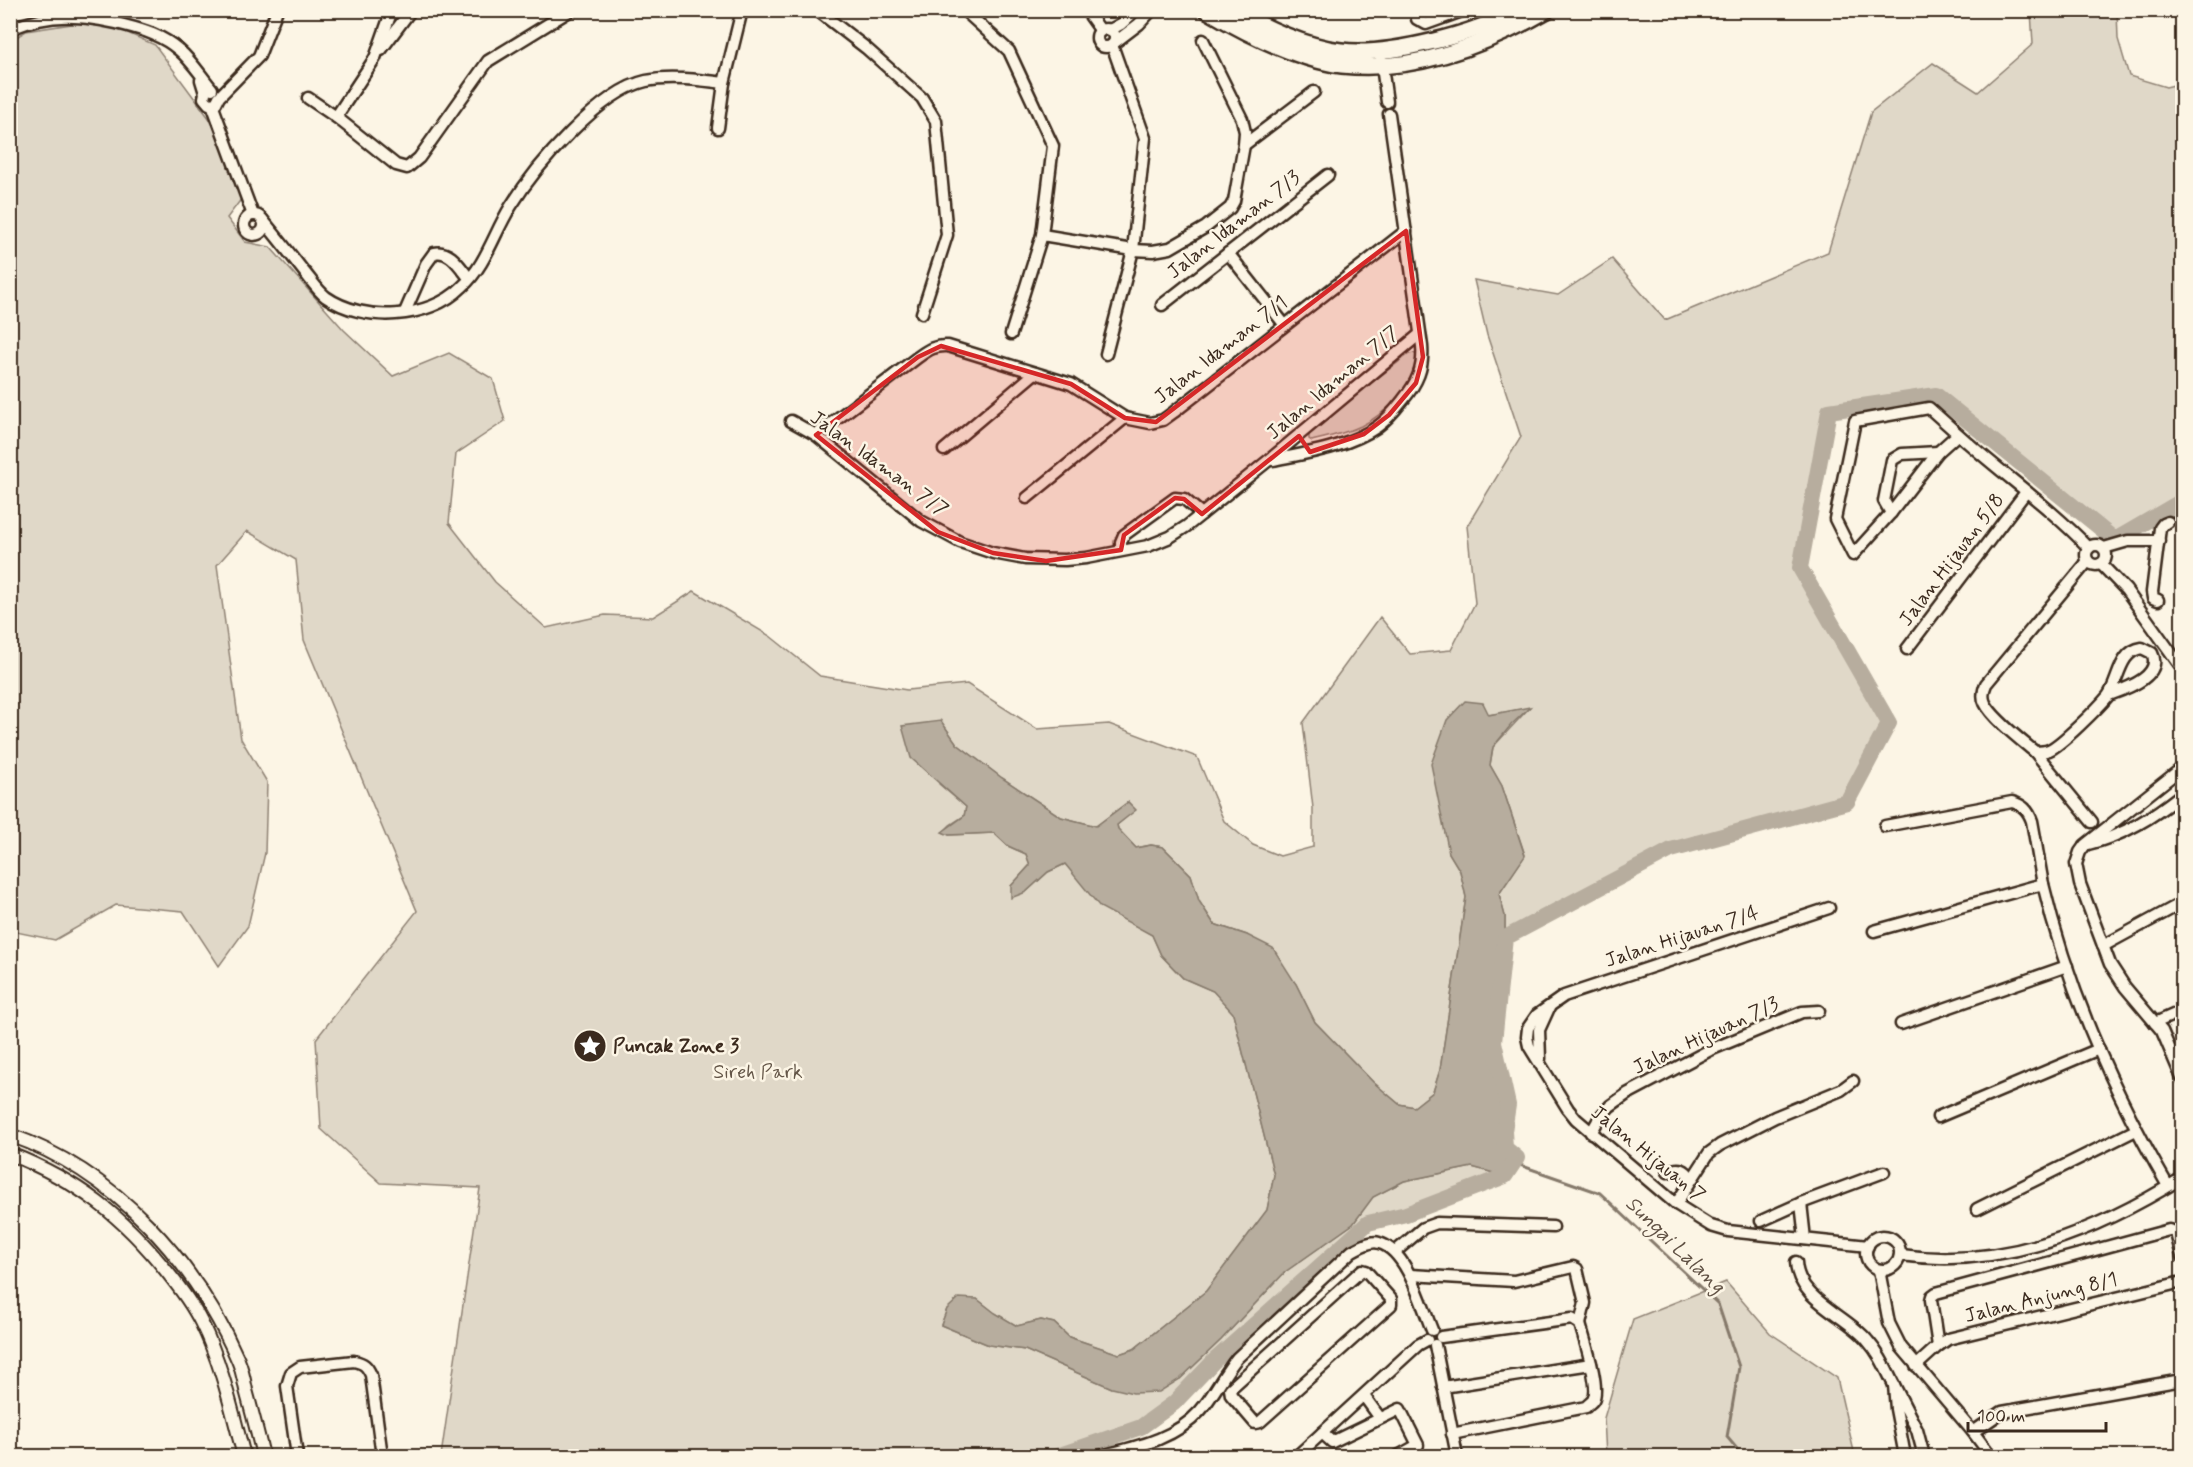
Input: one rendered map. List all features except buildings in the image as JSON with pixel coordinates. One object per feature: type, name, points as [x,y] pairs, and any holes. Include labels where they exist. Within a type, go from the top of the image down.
[{"type":"main road","points":[[1207,10],[1274,45],[1342,65],[1382,65],[1437,57],[1508,31],[1547,10]]},
{"type":"main road","points":[[1234,10],[1316,47],[1343,51],[1380,50],[1435,41],[1467,32],[1517,10]]},
{"type":"street","points":[[213,95],[233,83],[259,56],[277,10]]},
{"type":"street","points":[[375,58],[393,10]]},
{"type":"street","points":[[336,117],[375,58],[411,10]]},
{"type":"street","points":[[308,98],[336,117],[396,165],[407,168],[419,158],[488,61],[570,10]]},
{"type":"street","points":[[718,128],[724,83],[742,10]]},
{"type":"street","points":[[817,10],[866,48],[922,98],[936,121],[947,235],[922,313]]},
{"type":"street","points":[[964,10],[1009,51],[1053,147],[1041,235],[1011,334]]},
{"type":"street","points":[[1086,10],[1106,30],[1115,34],[1113,44],[1145,135],[1133,250],[1106,354]]},
{"type":"street","points":[[1136,10],[1121,24],[1098,35],[1099,44],[1106,47],[1113,44],[1139,24],[1152,10]]},
{"type":"street","points":[[1416,10],[1417,19],[1426,24],[1465,10]]},
{"type":"street","points":[[10,29],[46,18],[73,15],[145,30],[178,49],[190,61],[213,95],[263,229],[258,234],[252,234]]},
{"type":"street","points":[[1041,235],[1133,250],[1153,251],[1170,248],[1206,227],[1230,208],[1236,192],[1245,132],[1242,119],[1203,40]]},
{"type":"street","points":[[1380,50],[1387,102]]},
{"type":"street","points":[[258,217],[324,296],[345,307],[370,313],[405,312],[429,308],[447,299],[462,287],[485,257],[510,206],[544,163],[582,121],[620,92],[646,81],[704,80],[724,83]]},
{"type":"street","points":[[1244,146],[1314,92]]},
{"type":"street","name":"Jalan Idaman 7/7","points":[[1269,460],[1310,452],[1364,434],[1378,426],[1399,405],[1416,383],[1422,370],[1423,357],[1389,114]]},
{"type":"street","name":"Jalan Idaman 7/3","points":[[1162,305],[1328,175]]},
{"type":"street","points":[[258,217],[245,219],[246,231],[283,245]]},
{"type":"street","name":"Jalan Idaman 7/1","points":[[816,435],[929,349],[941,346],[948,346],[1079,388],[1125,418],[1144,423],[1163,420],[1406,231]]},
{"type":"street","points":[[405,312],[426,264],[434,253],[441,252],[448,255],[469,278]]},
{"type":"street","points":[[1228,253],[1284,324]]},
{"type":"street","name":"Jalan Idaman 7/7","points":[[791,422],[816,435],[902,507],[938,532],[993,553],[1046,561],[1086,558],[1148,546],[1170,537],[1269,460],[1420,334]]},
{"type":"street","points":[[944,450],[1035,373]]},
{"type":"street","points":[[1958,434],[1938,452],[1891,513],[1853,555],[1835,519],[1855,421],[1929,408],[1958,434],[1988,462],[2066,524],[2089,548]]},
{"type":"street","points":[[1027,498],[1125,418]]},
{"type":"street","points":[[1300,434],[1310,452]]},
{"type":"street","points":[[1891,513],[1884,501],[1892,460],[1902,454],[1938,452]]},
{"type":"street","name":"Jalan Hijauan 5/8","points":[[1907,650],[2026,492]]},
{"type":"street","points":[[1121,550],[1120,542],[1125,535],[1175,498],[1184,499],[1202,514]]},
{"type":"street","points":[[2158,600],[2153,597],[2152,592],[2161,525],[2168,522]]},
{"type":"street","points":[[2104,548],[2107,555],[2101,564],[2094,565],[2088,561],[2086,554],[2095,544],[2104,548],[2128,541],[2159,540]]},
{"type":"street","points":[[2088,561],[1984,690],[1984,700],[1987,706],[2035,752],[2092,822]]},
{"type":"street","points":[[2101,564],[2126,590],[2182,668]]},
{"type":"street","points":[[2035,752],[2053,748],[2109,694],[2118,672],[2132,652],[2142,648],[2152,653],[2155,663],[2144,678],[2133,686],[2109,694]]},
{"type":"street","points":[[2182,768],[2085,845],[2076,864],[2080,884],[2110,964],[2162,1031],[2182,1078]]},
{"type":"street","points":[[2085,845],[2107,840],[2149,819],[2180,796],[2165,782]]},
{"type":"street","points":[[1885,826],[2012,802],[2021,804],[2029,813],[2043,884],[2067,966],[2099,1049],[2136,1130],[2168,1186]]},
{"type":"street","points":[[2139,802],[2149,819]]},
{"type":"street","points":[[1874,931],[2043,884]]},
{"type":"street","points":[[2103,946],[2182,903]]},
{"type":"street","name":"Jalan Hijauan 7/4","points":[[1546,1010],[1564,996],[1586,988],[1829,908]]},
{"type":"street","points":[[1901,1024],[2067,966]]},
{"type":"street","name":"Jalan Hijauan 7","points":[[1546,1010],[1532,1020],[1527,1037],[1529,1046],[1568,1110],[1676,1204],[1711,1226],[1728,1231],[1868,1246]]},
{"type":"street","name":"Jalan Hijauan 7/3","points":[[1591,1132],[1610,1106],[1638,1088],[1720,1046],[1802,1012],[1819,1011]]},
{"type":"street","points":[[2155,1023],[2182,1011]]},
{"type":"street","points":[[1938,1117],[2099,1049]]},
{"type":"street","points":[[1676,1204],[1709,1153],[1720,1145],[1775,1117],[1841,1090],[1853,1081]]},
{"type":"street","points":[[1977,1209],[2136,1130]]},
{"type":"street","points":[[10,1135],[48,1150],[114,1194],[139,1216],[169,1249],[214,1311],[239,1362],[263,1456]]},
{"type":"street","points":[[10,1154],[40,1165],[78,1187],[104,1206],[129,1227],[183,1293],[201,1322],[222,1373],[244,1456]]},
{"type":"street","points":[[1668,1172],[1675,1168],[1682,1169],[1691,1179]]},
{"type":"street","points":[[1761,1221],[1801,1203],[1884,1172]]},
{"type":"street","points":[[1901,1255],[1969,1258],[2028,1249],[2069,1237],[2127,1210],[2182,1178]]},
{"type":"street","points":[[1801,1203],[1805,1239]]},
{"type":"street","points":[[1395,1252],[1424,1228],[1437,1223],[1553,1227]]},
{"type":"street","points":[[1938,1346],[1931,1300],[1936,1293],[2169,1230],[2176,1233],[2182,1256]]},
{"type":"street","points":[[1901,1255],[1896,1241],[1888,1236],[1878,1237],[1868,1246],[1868,1261],[1879,1270],[1889,1323],[1901,1347],[1991,1456]]},
{"type":"street","points":[[1100,1456],[1122,1453],[1161,1439],[1189,1421],[1200,1411],[1224,1374],[1245,1351],[1352,1251],[1366,1244],[1379,1242],[1395,1252],[1410,1275],[1433,1338],[1457,1456]]},
{"type":"street","points":[[1879,1270],[1893,1267],[1901,1255]]},
{"type":"street","points":[[1796,1262],[1796,1273],[1809,1292],[1858,1330],[1878,1354],[1917,1430],[1924,1456]]},
{"type":"street","points":[[1410,1275],[1514,1281],[1573,1267],[1577,1269],[1586,1304],[1580,1324],[1591,1364],[1594,1399],[1586,1407],[1452,1434]]},
{"type":"street","points":[[1359,1271],[1366,1271],[1392,1302],[1257,1423],[1229,1392],[1338,1290],[1359,1271]]},
{"type":"street","points":[[1325,1276],[1338,1290]]},
{"type":"street","name":"Jalan Anjung 8/1","points":[[1916,1366],[1948,1339],[2182,1282]]},
{"type":"street","points":[[1297,1456],[1418,1346],[1433,1338],[1572,1319],[1580,1324]]},
{"type":"street","points":[[1245,1351],[1256,1365]]},
{"type":"street","points":[[297,1456],[286,1386],[291,1372],[300,1367],[354,1361],[362,1362],[368,1367],[371,1375],[382,1456]]},
{"type":"street","points":[[1443,1387],[1591,1364]]},
{"type":"street","points":[[1973,1432],[2002,1412],[2182,1380]]},
{"type":"street","points":[[1894,1384],[1905,1456]]},
{"type":"street","points":[[1364,1396],[1380,1418]]},
{"type":"street","points":[[1322,1433],[1332,1442],[1400,1409],[1418,1442],[1416,1447],[1398,1456]]},
{"type":"highlighted area","points":[[1406,231],[1423,357],[1416,383],[1389,415],[1364,434],[1310,452],[1299,436],[1202,514],[1184,499],[1175,498],[1124,535],[1121,550],[1046,561],[993,553],[938,532],[816,435],[918,357],[941,346],[1071,384],[1125,418],[1156,422]]},
{"type":"green space","name":"Sireh Park","points":[[2031,11],[2117,11],[2118,39],[2129,76],[2166,87],[2182,83],[2182,501],[2115,540],[1936,395],[1830,411],[1800,568],[1889,723],[1847,802],[1671,850],[1505,938],[1505,916],[1499,894],[1525,855],[1502,786],[1490,765],[1493,747],[1529,708],[1488,715],[1449,853],[1460,871],[1466,897],[1440,1070],[1433,1092],[1414,1107],[1399,1104],[1373,1082],[1315,1022],[1296,984],[1247,935],[1214,924],[1199,901],[1191,875],[1163,847],[1151,845],[1136,848],[1118,829],[1117,825],[1135,810],[1128,802],[1096,826],[1061,817],[1002,778],[957,744],[941,721],[939,784],[966,807],[964,816],[943,832],[949,835],[994,833],[1008,846],[1026,854],[1030,865],[1011,886],[1026,892],[1048,872],[1065,864],[1128,921],[1152,935],[1161,955],[1183,978],[1213,991],[1233,1013],[1274,1175],[1267,1210],[1206,1291],[1134,1349],[1119,1354],[1069,1337],[1054,1323],[1041,1320],[1017,1326],[977,1299],[947,1309],[941,1325],[989,1345],[1025,1350],[1112,1388],[1180,1379],[1221,1340],[1285,1272],[1353,1224],[1373,1197],[1404,1181],[1472,1167],[1505,1176],[1406,1214],[1368,1223],[1215,1360],[1174,1403],[1141,1427],[1057,1456],[441,1456],[480,1188],[381,1183],[321,1129],[316,1039],[417,911],[304,640],[296,560],[247,531],[217,565],[241,739],[267,782],[265,853],[248,926],[219,966],[183,911],[116,905],[55,940],[11,931],[10,41],[26,31],[98,20],[155,45],[209,118],[231,159],[242,198],[227,218],[245,242],[270,247],[344,330],[393,376],[449,353],[493,379],[505,421],[456,454],[449,523],[495,582],[546,628],[605,615],[653,617],[694,591],[770,636],[820,676],[907,690],[967,684],[1037,729],[1109,724],[1197,757],[1224,821],[1253,845],[1280,856],[1313,847],[1313,808],[1303,723],[1380,617],[1410,654],[1451,650],[1475,603],[1467,526],[1521,437],[1487,335],[1474,280],[1558,295],[1612,259],[1665,320],[1828,252],[1871,112],[1933,63],[1978,92],[2033,44]]},
{"type":"green space","points":[[1414,353],[1418,357],[1413,377],[1399,397],[1380,414],[1370,421],[1337,435],[1312,441],[1309,439],[1309,431],[1409,354]]},
{"type":"green space","points":[[1726,1282],[1770,1333],[1837,1378],[1855,1456],[1606,1456],[1604,1418],[1633,1319]]},
{"type":"shaded area","points":[[1465,701],[1483,703],[1489,715],[1530,707],[1493,747],[1490,765],[1502,786],[1525,856],[1499,894],[1505,916],[1505,938],[1494,1041],[1508,1105],[1504,1131],[1505,1148],[1517,1158],[1505,1176],[1472,1167],[1404,1181],[1373,1197],[1353,1224],[1285,1272],[1221,1340],[1180,1379],[1159,1392],[1133,1393],[1112,1388],[1025,1350],[989,1345],[941,1325],[947,1309],[959,1298],[977,1299],[1017,1326],[1041,1320],[1054,1323],[1069,1337],[1119,1354],[1134,1349],[1206,1291],[1267,1210],[1274,1175],[1233,1013],[1213,991],[1183,978],[1161,955],[1152,935],[1100,907],[1065,864],[1048,872],[1026,892],[1011,898],[1011,886],[1030,865],[1026,854],[1008,846],[994,833],[949,835],[942,832],[964,816],[966,807],[911,758],[902,726],[941,721],[957,744],[1002,778],[1061,817],[1096,826],[1128,802],[1136,810],[1117,825],[1118,829],[1136,848],[1151,845],[1163,847],[1191,875],[1199,901],[1214,924],[1247,935],[1273,948],[1296,984],[1315,1022],[1373,1082],[1399,1104],[1414,1107],[1433,1092],[1440,1070],[1466,897],[1460,871],[1449,853],[1431,764],[1447,720]]},
{"type":"waterway","points":[[1057,1456],[1141,1427],[1174,1403],[1215,1360],[1368,1223],[1406,1214],[1505,1176],[1517,1158],[1505,1148],[1504,1131],[1508,1105],[1494,1042],[1505,938],[1671,850],[1847,802],[1889,723],[1800,568],[1829,411],[1936,395],[2115,540],[2182,501]]},
{"type":"waterway","name":"Sungai Lalang","points":[[1514,1163],[1600,1193],[1718,1304],[1739,1367],[1727,1437],[1743,1456]]},
{"type":"place","name":"Puncak Zone 3","points":[[590,1046]]}]
